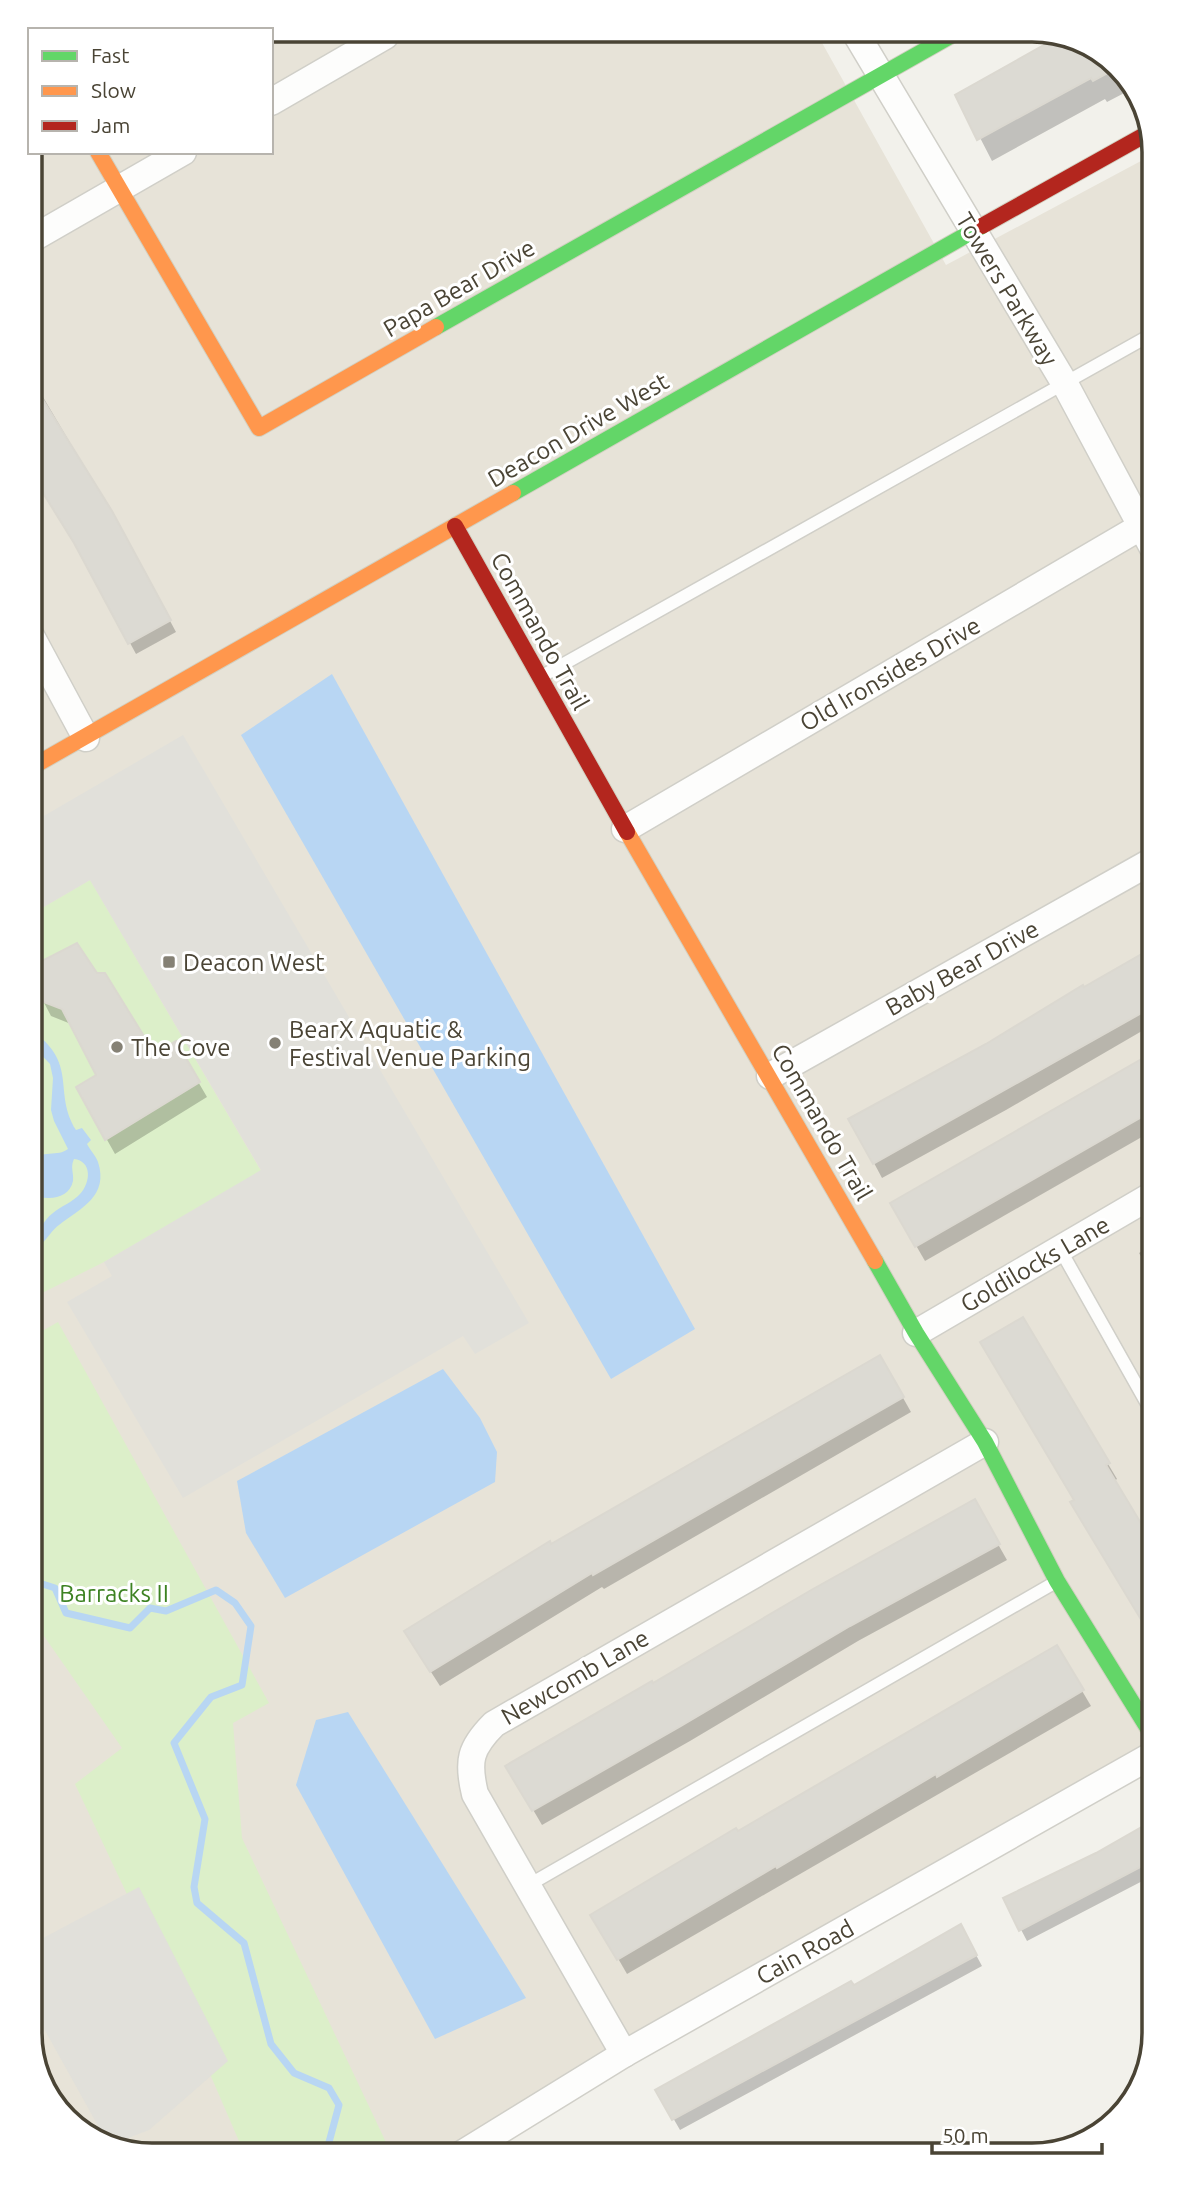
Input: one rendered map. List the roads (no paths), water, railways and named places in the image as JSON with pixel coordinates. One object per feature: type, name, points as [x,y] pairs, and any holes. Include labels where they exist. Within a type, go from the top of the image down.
[{"type":"street","points":[[273,101],[375,42]]},
{"type":"street","name":"Towers Parkway","points":[[861,42],[1142,518]]},
{"type":"street","name":"Papa Bear Drive","points":[[100,154],[259,428],[939,42]]},
{"type":"street","name":"Deacon Drive West","points":[[42,762],[972,230],[1141,137]]},
{"type":"street","points":[[42,233],[180,154]]},
{"type":"street","name":"Commando Trail","points":[[455,526],[625,829],[916,1333],[985,1443],[1057,1581],[1142,1719]]},
{"type":"street","name":"Old Ironsides Drive","points":[[625,829],[1142,537]]},
{"type":"street","points":[[42,656],[86,738]]},
{"type":"street","name":"Baby Bear Drive","points":[[770,1076],[1142,867]]},
{"type":"street","name":"Goldilocks Lane","points":[[916,1333],[1142,1201]]},
{"type":"street","name":"Newcomb Lane","points":[[624,2054],[475,1794],[470,1774],[471,1754],[481,1737],[494,1724],[985,1443]]},
{"type":"street","name":"Cain Road","points":[[479,2143],[624,2054],[1142,1761]]},
{"type":"lane","points":[[540,678],[1142,340]]},
{"type":"lane","points":[[1060,1249],[1142,1395]]},
{"type":"lane","points":[[527,1886],[1057,1581]]},
{"type":"water","points":[[332,674],[695,1329],[611,1379],[241,735]]},
{"type":"water","points":[[42,1039],[55,1054],[60,1066],[69,1116],[76,1130],[82,1128],[91,1140],[87,1144],[97,1160],[100,1184],[91,1200],[55,1228],[42,1243],[42,1226],[50,1216],[80,1194],[88,1178],[87,1168],[74,1159],[71,1188],[55,1198],[42,1197],[42,1155],[60,1153],[68,1149],[51,1110],[53,1078],[50,1064],[42,1056]]},
{"type":"water","points":[[443,1369],[480,1418],[497,1452],[495,1482],[285,1598],[246,1533],[237,1481]]},
{"type":"water","points":[[348,1712],[526,1998],[435,2039],[296,1785],[316,1720]]},
{"type":"waterway","points":[[42,1584],[55,1588],[66,1613],[130,1628],[150,1608],[166,1611],[216,1590],[235,1603],[251,1626],[242,1685],[211,1697],[174,1743],[205,1819],[194,1887],[197,1903],[244,1943],[271,2044],[294,2073],[329,2088],[339,2105],[329,2143]]},
{"type":"place","name":"Deacon West","points":[[169,962]]},
{"type":"place","name":"BearX Aquatic & Festival Venue Parking","points":[[275,1043]]},
{"type":"place","name":"The Cove","points":[[117,1047]]},
{"type":"park label","name":"Barracks II","points":[[114,1593]]}]
